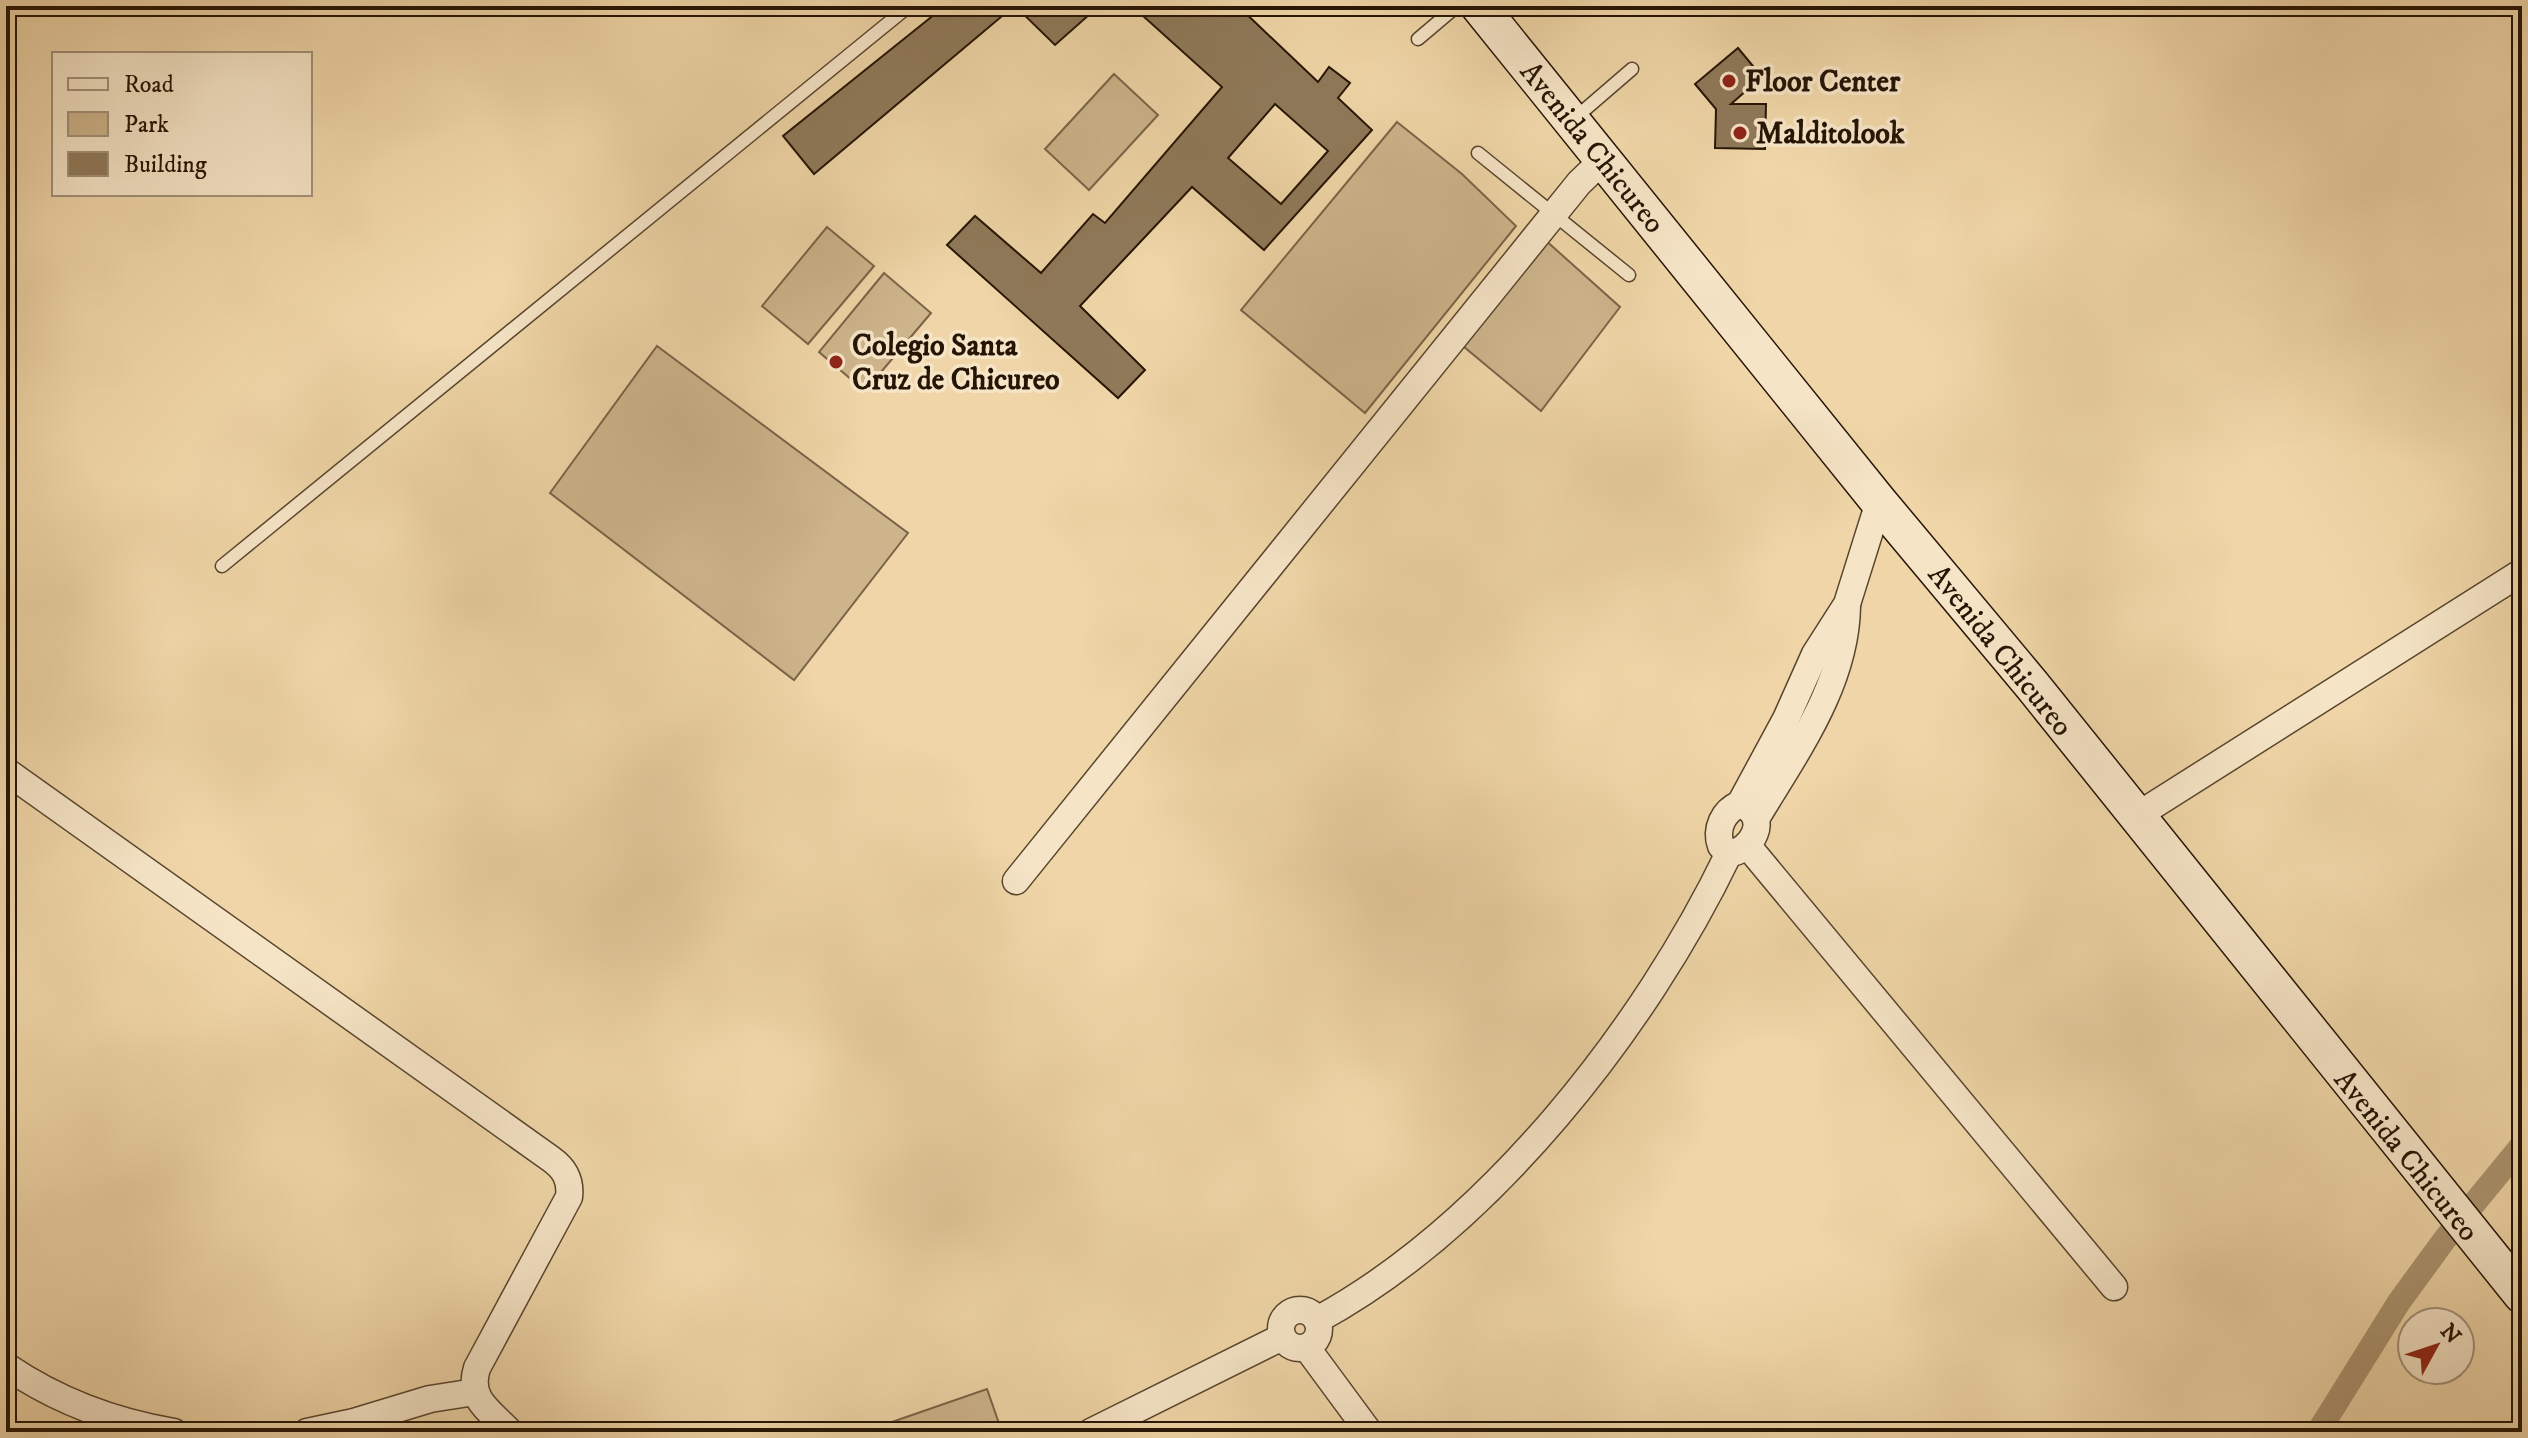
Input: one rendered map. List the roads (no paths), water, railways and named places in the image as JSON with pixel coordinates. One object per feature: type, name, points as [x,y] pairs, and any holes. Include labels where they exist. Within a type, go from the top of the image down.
[{"type":"main road","name":"Avenida Chicureo","points":[[1479,6],[1879,502],[2032,685],[2522,1295]]},
{"type":"street","points":[[1016,881],[1579,183],[1603,160]]},
{"type":"street","points":[[1317,1320],[1374,1287],[1422,1250],[1486,1191],[1539,1136],[1593,1072],[1651,992],[1738,849],[1755,829],[1749,811],[1815,654],[1847,604],[1879,502]]},
{"type":"street","points":[[2135,817],[2522,572]]},
{"type":"street","points":[[6,771],[551,1159],[565,1172],[569,1181],[569,1197],[477,1368],[473,1381],[475,1392],[510,1432]]},
{"type":"street","points":[[1738,849],[2114,1287]]},
{"type":"street","points":[[1294,1310],[1307,1311],[1317,1320],[1317,1339],[1307,1348],[1293,1347],[1282,1337],[1281,1324],[1294,1310]]},
{"type":"street","points":[[1091,1432],[1282,1337]]},
{"type":"street","points":[[1307,1348],[1369,1432]]},
{"type":"street","points":[[6,1366],[59,1396],[104,1415],[174,1432]]},
{"type":"street","points":[[307,1432],[354,1422],[430,1399],[475,1392]]},
{"type":"lane","points":[[222,566],[909,6]]},
{"type":"lane","points":[[1418,39],[1457,6]]},
{"type":"lane","points":[[1572,121],[1632,69]]},
{"type":"lane","points":[[1478,153],[1629,275]]},
{"type":"waterway","points":[[2318,1432],[2399,1302],[2445,1239],[2522,1145]]},
{"type":"place","name":"Floor Center","points":[[1729,81]]},
{"type":"place","name":"Malditolook","points":[[1740,133]]},
{"type":"place","name":"Colegio Santa Cruz de Chicureo","points":[[836,362]]}]
